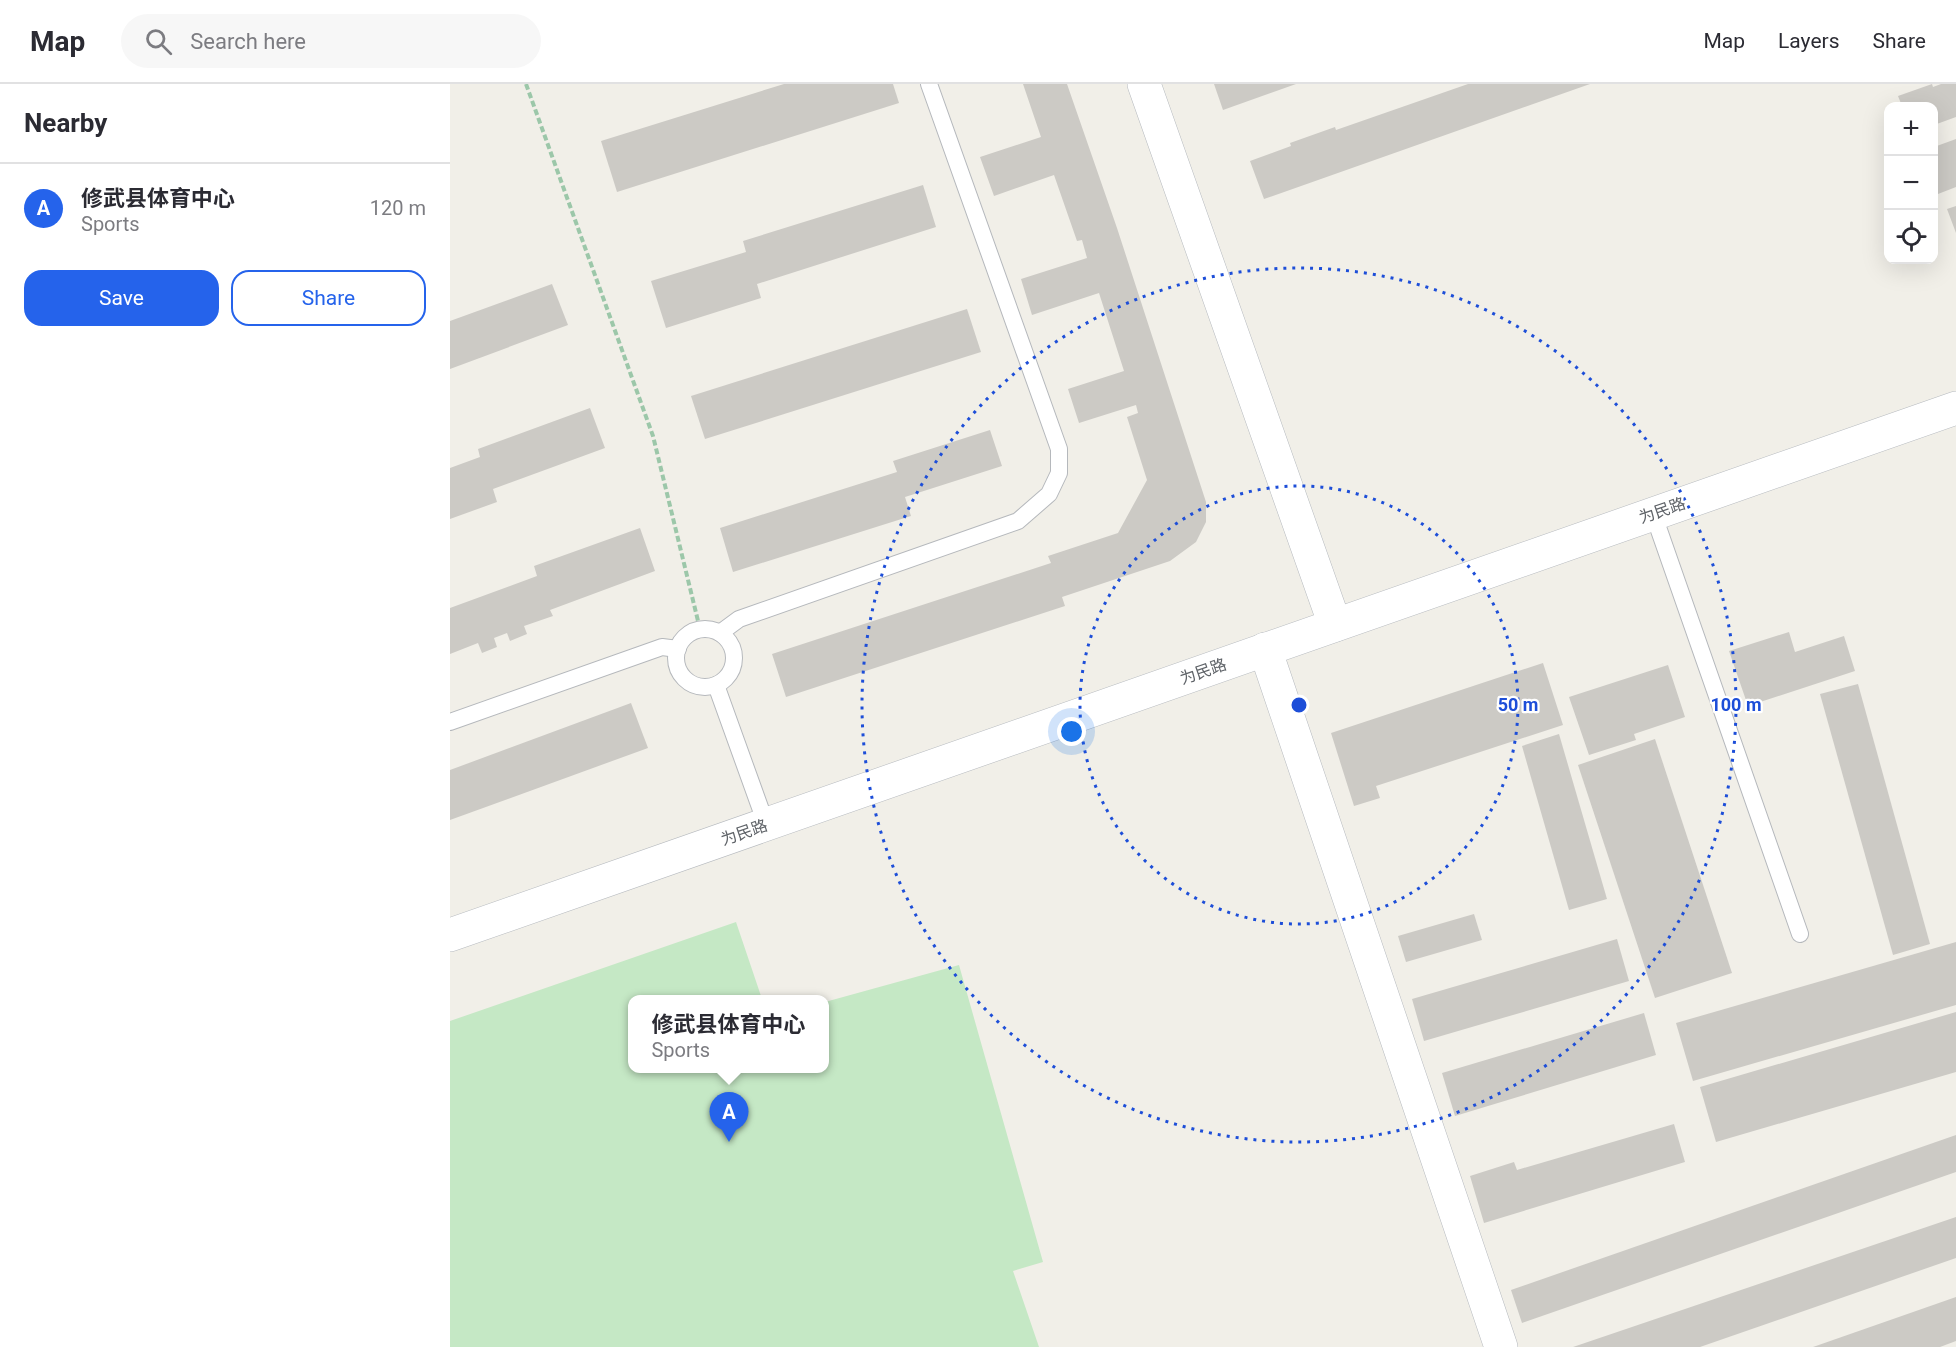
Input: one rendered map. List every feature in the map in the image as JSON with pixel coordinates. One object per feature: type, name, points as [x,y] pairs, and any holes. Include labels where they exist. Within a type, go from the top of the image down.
[{"type":"main road","points":[[1144,84],[1335,625]]},
{"type":"main road","name":"为民路","points":[[450,935],[1956,408]]},
{"type":"main road","points":[[1265,649],[1502,1347]]},
{"type":"lane","points":[[720,633],[740,619],[1018,521],[1049,494],[1059,473],[1059,448],[929,84]]},
{"type":"lane","points":[[1653,513],[1800,934]]},
{"type":"lane","points":[[700,628],[720,633],[728,639],[733,648],[732,670],[726,679],[716,685],[706,687],[695,685],[684,679],[677,668],[676,655],[680,643],[688,633],[700,628]]},
{"type":"lane","points":[[450,722],[662,647],[678,649]]},
{"type":"lane","points":[[716,685],[766,824]]},
{"type":"path","points":[[525,84],[653,436],[700,628]]},
{"type":"green space","points":[[736,922],[761,995],[628,995],[628,1073],[829,1073],[829,1001],[959,965],[1043,1262],[1013,1271],[1039,1347],[450,1347],[450,1021]]},
{"type":"building","points":[[784,84],[893,84],[899,103],[617,192],[601,141]]},
{"type":"building","points":[[1023,84],[1067,84],[1117,228],[1206,502],[1206,522],[1196,542],[1170,561],[1062,597],[1065,606],[786,697],[772,654],[1051,563],[1048,556],[1118,533],[1147,480],[1127,417],[1138,413],[1136,405],[1079,423],[1068,389],[1124,371],[1099,293],[1032,315],[1021,279],[1087,258],[1082,240],[1077,241],[1054,175],[994,196],[980,157],[1041,137]]},
{"type":"building","points":[[1214,84],[1296,84],[1223,110]]},
{"type":"building","points":[[1468,84],[1590,84],[1264,199],[1250,161],[1291,146],[1290,143],[1335,127],[1336,130]]},
{"type":"building","points":[[1932,84],[1933,87],[1941,84],[1956,84],[1956,117],[1938,124],[1938,102],[1900,102],[1898,96]]},
{"type":"building","points":[[1956,139],[1956,187],[1938,194],[1938,156],[1938,146]]},
{"type":"building","points":[[923,185],[936,227],[757,284],[761,298],[666,328],[651,281],[746,252],[743,241]]},
{"type":"building","points":[[1956,206],[1956,233],[1947,209]]},
{"type":"building","points":[[552,284],[568,325],[450,369],[450,321]]},
{"type":"building","points":[[967,309],[981,352],[705,439],[691,396]]},
{"type":"building","points":[[590,408],[605,448],[493,489],[497,502],[450,519],[450,468],[480,457],[478,449]]},
{"type":"building","points":[[990,430],[1002,466],[905,497],[911,516],[733,572],[720,528],[897,472],[893,461]]},
{"type":"building","points":[[640,528],[655,571],[550,610],[553,616],[524,626],[527,634],[510,641],[507,633],[494,638],[497,647],[482,653],[478,643],[450,654],[450,608],[537,576],[534,566]]},
{"type":"building","points":[[1789,632],[1795,652],[1844,636],[1855,671],[1748,706],[1729,651]]},
{"type":"building","points":[[1543,663],[1563,725],[1376,786],[1380,798],[1354,806],[1331,733]]},
{"type":"building","points":[[1668,665],[1685,717],[1634,734],[1636,740],[1589,755],[1569,697]]},
{"type":"building","points":[[1858,684],[1930,944],[1893,955],[1820,694]]},
{"type":"building","points":[[631,703],[648,748],[450,820],[450,770]]},
{"type":"building","points":[[1559,734],[1607,899],[1569,910],[1522,746]]},
{"type":"building","points":[[1655,739],[1732,973],[1655,998],[1578,765]]},
{"type":"building","points":[[1474,914],[1482,940],[1406,962],[1398,936]]},
{"type":"building","points":[[1617,939],[1629,981],[1424,1041],[1412,999]]},
{"type":"building","points":[[1956,942],[1956,1005],[1693,1081],[1676,1023]]},
{"type":"building","points":[[1956,1012],[1956,1072],[1716,1142],[1700,1087]]},
{"type":"building","points":[[1644,1013],[1656,1055],[1455,1116],[1442,1073]]},
{"type":"building","points":[[1674,1124],[1685,1162],[1484,1223],[1470,1176],[1514,1162],[1517,1170]]},
{"type":"building","points":[[1956,1135],[1956,1172],[1522,1323],[1511,1290]]},
{"type":"building","points":[[1956,1217],[1956,1258],[1700,1347],[1573,1347]]},
{"type":"building","points":[[1956,1297],[1956,1341],[1940,1347],[1813,1347]]},
{"type":"place","name":"修武县体育中心","points":[[729,1142]]}]
